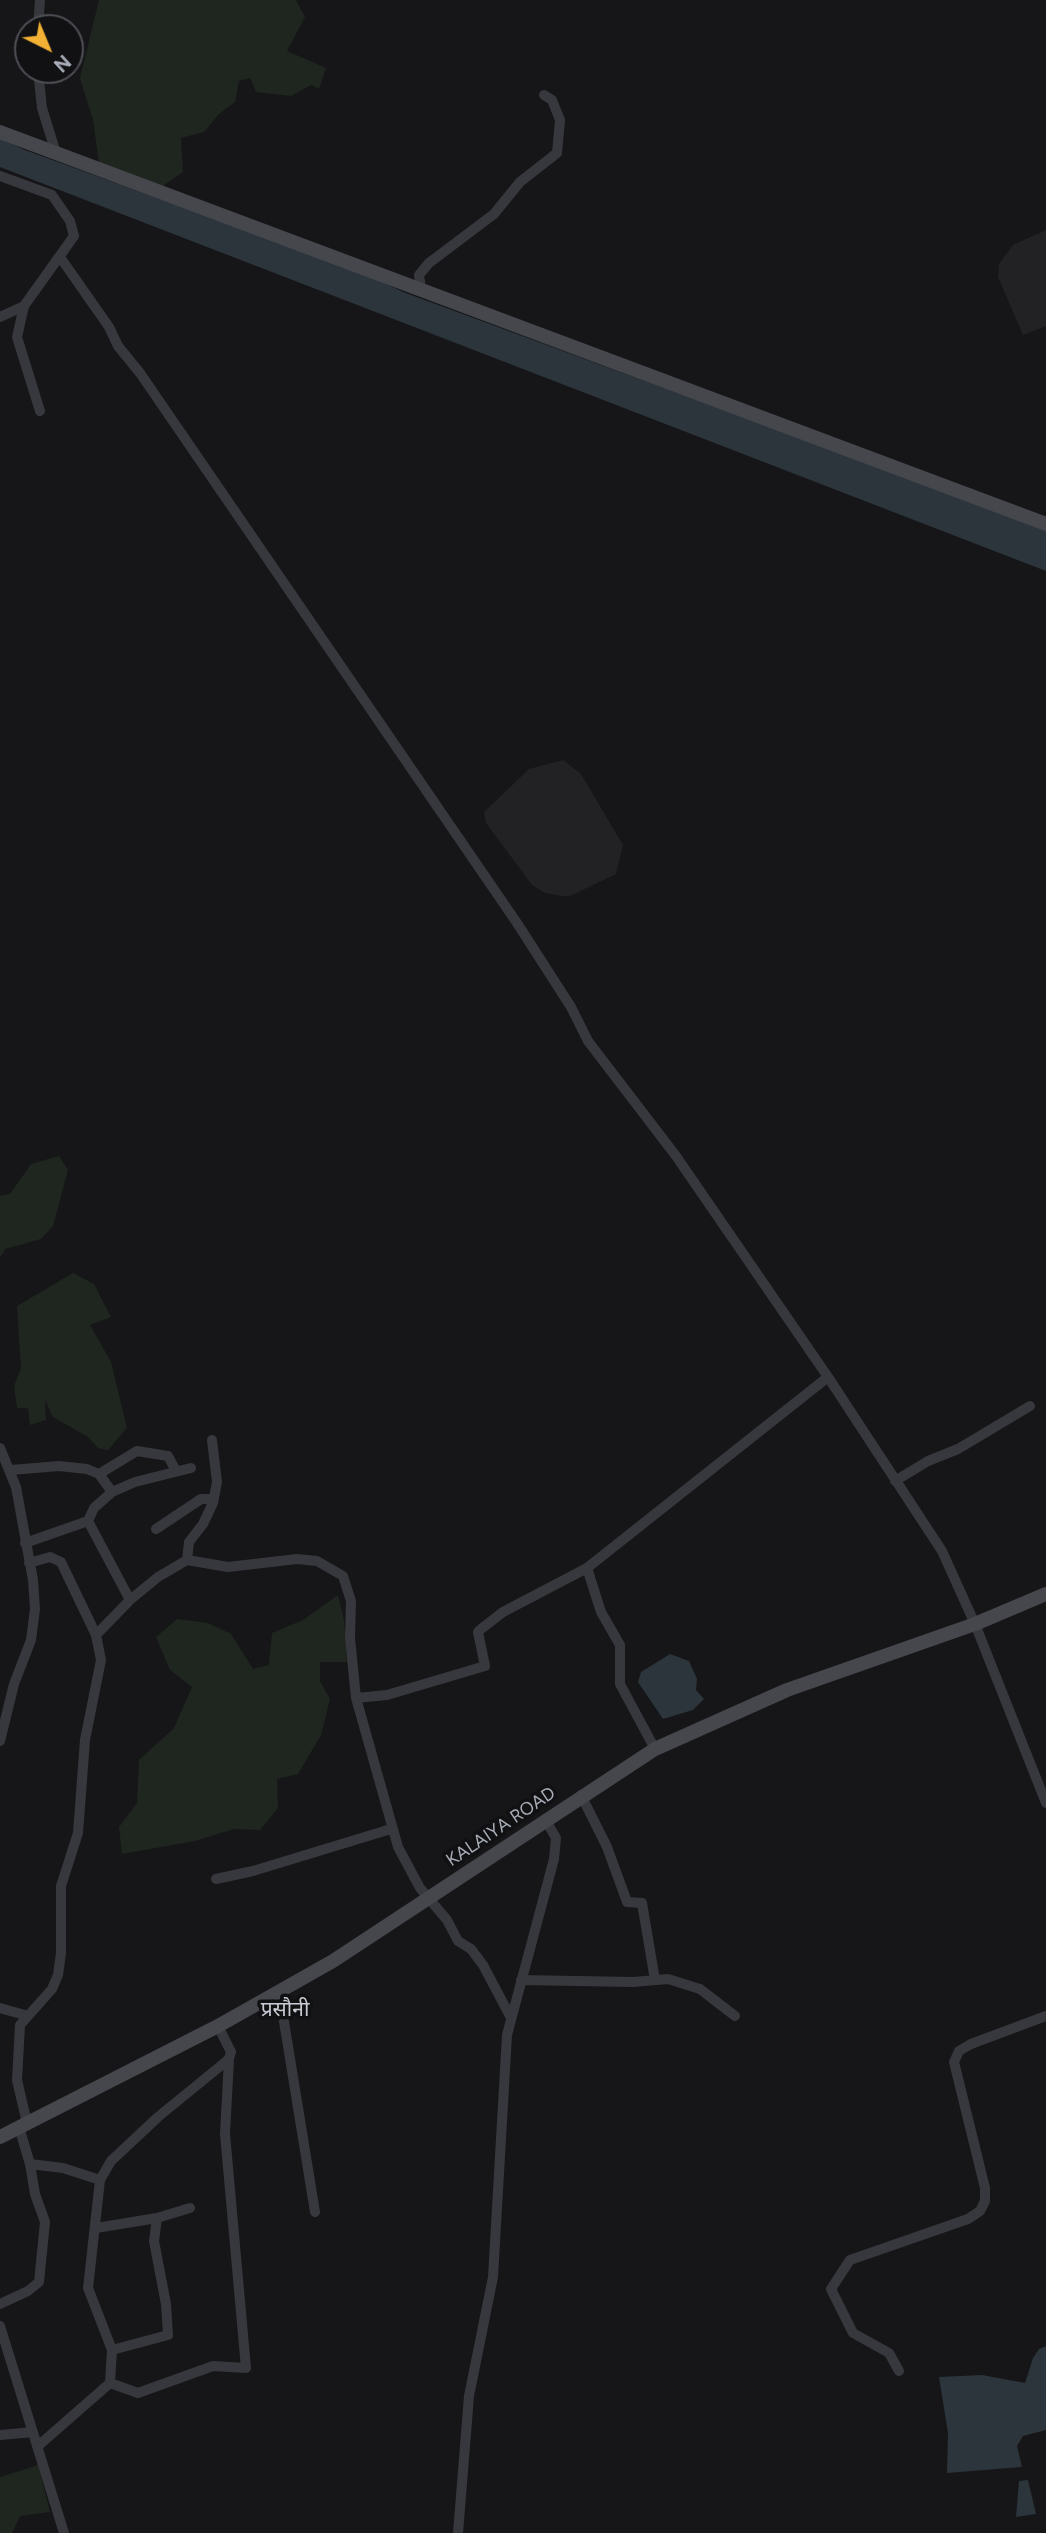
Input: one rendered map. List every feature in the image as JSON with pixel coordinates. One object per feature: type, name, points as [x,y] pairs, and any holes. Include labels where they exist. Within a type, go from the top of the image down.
[{"type":"main road","points":[[0,132],[1046,524]]},
{"type":"main road","name":"KALAIYA ROAD","points":[[0,2137],[218,2026],[333,1961],[655,1749],[787,1689],[975,1624],[1046,1594]]},
{"type":"street","points":[[39,84],[42,108],[56,153]]},
{"type":"street","points":[[421,289],[419,275],[429,263],[494,214],[520,181],[557,153],[560,120],[552,100],[544,95]]},
{"type":"street","points":[[0,176],[51,195],[60,206],[74,236],[24,306],[18,337],[40,411]]},
{"type":"street","points":[[60,257],[109,327],[118,346],[140,373],[517,923],[571,1007],[588,1041],[677,1156],[828,1377],[942,1551],[975,1624],[1046,1803]]},
{"type":"street","points":[[0,317],[24,306]]},
{"type":"street","points":[[356,1698],[387,1695],[485,1666],[478,1632],[481,1629],[503,1612],[587,1568],[828,1377]]},
{"type":"street","points":[[895,1481],[928,1461],[958,1449],[1030,1406]]},
{"type":"street","points":[[187,1560],[189,1542],[203,1524],[213,1503],[217,1482],[212,1440]]},
{"type":"street","points":[[0,1448],[11,1470],[35,1609],[31,1640],[14,1684],[0,1741]]},
{"type":"street","points":[[11,1470],[59,1466],[99,1474],[137,1451],[168,1456],[176,1471]]},
{"type":"street","points":[[25,1543],[88,1521],[94,1508],[111,1492],[191,1468]]},
{"type":"street","points":[[99,1474],[111,1492]]},
{"type":"street","points":[[156,1529],[201,1499],[211,1499],[213,1503]]},
{"type":"street","points":[[88,1521],[130,1600]]},
{"type":"street","points":[[0,2304],[28,2291],[39,2282],[45,2222],[35,2194],[23,2125],[17,2050],[20,2025],[25,2015],[52,1989],[58,1975],[61,1953],[61,1886],[78,1833],[85,1740],[101,1660],[96,1635],[61,1562],[50,1557],[29,1563]]},
{"type":"street","points":[[96,1635],[130,1600],[158,1577],[187,1560],[228,1567],[297,1559],[317,1562],[343,1576],[351,1601],[350,1648],[356,1698],[391,1829],[406,1867],[447,1920],[458,1941],[471,1949],[483,1965],[510,2016]]},
{"type":"street","points":[[587,1568],[601,1612],[620,1645],[620,1684],[655,1749]]},
{"type":"street","points":[[581,1796],[607,1847],[627,1902],[642,1903],[655,1980]]},
{"type":"street","points":[[458,2533],[470,2396],[493,2277],[510,2016],[554,1859],[555,1838],[545,1819]]},
{"type":"street","points":[[216,1879],[253,1871],[391,1829]]},
{"type":"street","points":[[522,1980],[668,1979],[700,1989],[735,2016]]},
{"type":"street","points":[[279,1991],[315,2212]]},
{"type":"street","points":[[0,2008],[25,2015]]},
{"type":"street","points":[[899,2371],[888,2353],[853,2333],[831,2289],[850,2260],[968,2219],[980,2211],[985,2201],[985,2188],[954,2062],[959,2052],[971,2043],[1046,2016]]},
{"type":"street","points":[[110,2383],[138,2393],[214,2366],[246,2368],[225,2134],[231,2052],[218,2026]]},
{"type":"street","points":[[38,2446],[110,2383],[112,2350],[88,2288],[100,2180],[111,2161],[158,2117],[229,2059]]},
{"type":"street","points":[[30,2164],[64,2168],[100,2180]]},
{"type":"street","points":[[96,2228],[157,2218],[190,2208]]},
{"type":"street","points":[[112,2350],[168,2335],[166,2304],[154,2241],[157,2218]]},
{"type":"street","points":[[0,2326],[64,2533]]},
{"type":"street","points":[[0,2435],[33,2432]]},
{"type":"shaded area","points":[[99,0],[296,0],[305,17],[287,51],[326,68],[319,89],[311,85],[291,96],[256,92],[250,78],[239,81],[235,102],[219,114],[204,132],[181,138],[183,172],[160,188],[99,163],[93,120],[82,84],[84,84],[84,62]]},
{"type":"shaded area","points":[[0,138],[25,150],[368,275],[403,292],[1046,529],[1046,571],[0,167]]},
{"type":"shaded area","points":[[1046,230],[1046,326],[1023,335],[998,277],[999,264],[1013,245]]},
{"type":"shaded area","points":[[563,760],[581,774],[623,845],[616,874],[570,896],[545,893],[532,885],[486,823],[484,812],[529,769]]},
{"type":"shaded area","points":[[59,1156],[68,1170],[53,1226],[41,1239],[5,1249],[0,1258],[0,1196],[10,1194],[31,1164]]},
{"type":"shaded area","points":[[73,1273],[94,1284],[111,1317],[90,1325],[111,1362],[127,1428],[108,1450],[98,1448],[88,1437],[53,1417],[45,1400],[46,1420],[30,1425],[28,1408],[17,1408],[14,1386],[21,1368],[17,1306]]},
{"type":"shaded area","points":[[338,1595],[344,1620],[347,1662],[320,1662],[320,1681],[330,1699],[321,1735],[298,1774],[277,1779],[278,1808],[260,1830],[234,1829],[195,1841],[122,1854],[119,1827],[137,1803],[139,1760],[174,1728],[192,1687],[170,1670],[156,1637],[177,1619],[208,1623],[231,1634],[253,1669],[269,1665],[272,1633],[303,1620]]},
{"type":"shaded area","points":[[670,1654],[689,1661],[697,1679],[696,1690],[704,1699],[693,1710],[663,1719],[638,1682],[641,1672]]},
{"type":"shaded area","points":[[1046,2346],[1046,2430],[1023,2436],[1017,2446],[1022,2467],[947,2473],[948,2433],[939,2377],[982,2375],[1025,2383],[1033,2358],[1039,2349]]},
{"type":"shaded area","points":[[38,2465],[50,2512],[20,2516],[12,2533],[0,2533],[0,2477]]},
{"type":"shaded area","points":[[1028,2480],[1036,2514],[1016,2517],[1019,2481]]},
{"type":"district","name":"प्रसौनी","points":[[285,2010]]}]
